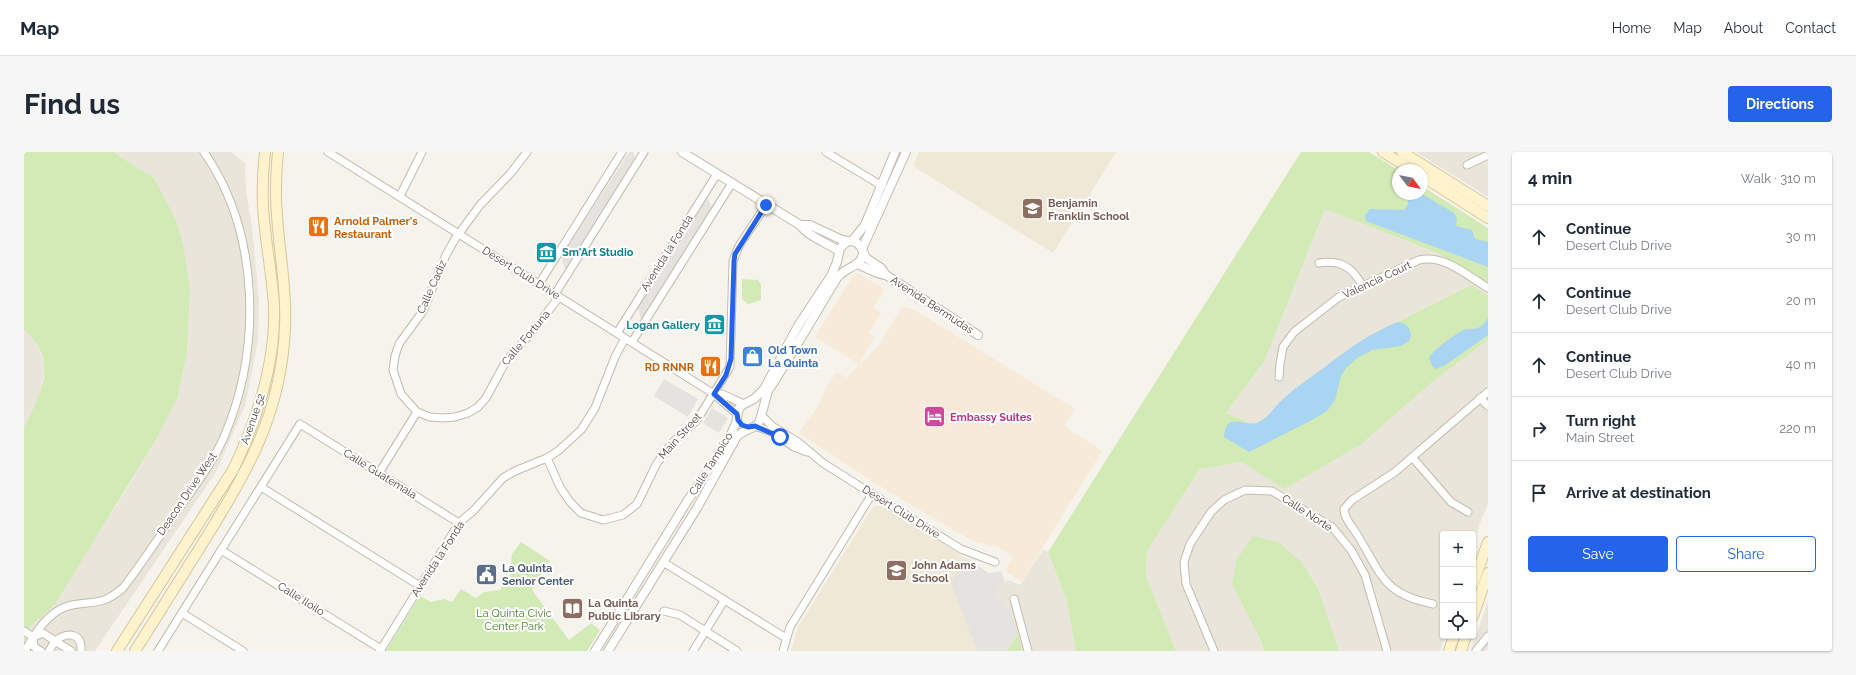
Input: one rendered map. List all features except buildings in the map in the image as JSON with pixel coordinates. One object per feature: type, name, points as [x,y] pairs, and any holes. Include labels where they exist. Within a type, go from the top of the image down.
[{"type":"main road","name":"Avenue 52","points":[[117,651],[233,470],[247,441],[258,410],[267,376],[274,308],[263,206],[265,152]]},
{"type":"main road","name":"Avenue 52","points":[[135,651],[241,480],[258,447],[269,416],[282,361],[285,328],[286,294],[277,217],[275,184],[278,152]]},
{"type":"main road","points":[[1383,152],[1402,164]]},
{"type":"main road","points":[[1402,152],[1488,206]]},
{"type":"main road","points":[[1428,180],[1488,218]]},
{"type":"main road","points":[[1476,576],[1488,542]]},
{"type":"main road","points":[[1476,607],[1488,573]]},
{"type":"main road","points":[[1449,651],[1453,639]]},
{"type":"main road","points":[[1461,651],[1465,639]]},
{"type":"street","name":"Deacon Drive West","points":[[25,651],[33,636],[52,614],[71,606],[94,604],[110,598],[123,588],[210,464],[224,437],[235,407],[248,346],[248,279],[241,241],[232,206],[219,176],[204,152]]},
{"type":"street","name":"Desert Club Drive","points":[[328,152],[714,394],[737,415],[742,425],[774,433],[794,447],[813,454]]},
{"type":"street","points":[[400,196],[422,152]]},
{"type":"street","name":"Calle Cadiz","points":[[417,412],[401,394],[396,383],[393,370],[399,344],[423,311],[446,255],[459,234],[480,205],[510,174],[527,152]]},
{"type":"street","points":[[539,284],[622,152]]},
{"type":"street","name":"Calle Fortuna","points":[[417,412],[430,417],[443,418],[468,413],[478,407],[486,398],[506,360],[533,331],[557,296],[644,152]]},
{"type":"street","name":"Avenida Bermudas","points":[[682,152],[800,225],[804,230],[827,242],[838,253],[845,264],[864,266],[878,274],[886,275]]},
{"type":"street","points":[[826,152],[882,186]]},
{"type":"street","name":"Calle Tampico","points":[[595,651],[688,500],[728,441],[739,408],[745,403],[754,399],[764,389],[798,326],[831,276],[842,245],[850,241],[865,225],[895,152]]},
{"type":"street","name":"Calle Tampico","points":[[608,651],[697,508],[737,436],[744,430],[753,427],[760,422],[768,391],[816,316],[838,277],[846,268],[855,265],[862,258],[863,251],[906,152]]},
{"type":"street","points":[[1467,165],[1488,155]]},
{"type":"street","name":"Avenida la Fonda","points":[[617,333],[717,174]]},
{"type":"street","name":"Avenida la Fonda","points":[[632,342],[732,183]]},
{"type":"street","name":"Main Street","points":[[546,458],[567,497],[581,513],[603,520],[623,515],[637,504],[657,462],[672,443],[697,420],[726,375],[731,359],[735,254],[766,205]]},
{"type":"street","name":"Avenida Bermudas","points":[[800,225],[810,225],[859,244],[866,258],[881,268],[886,275],[978,335]]},
{"type":"street","name":"Valencia Court","points":[[1279,377],[1281,354],[1289,337],[1339,297],[1419,260],[1432,259],[1446,263],[1488,288]]},
{"type":"street","points":[[1319,263],[1334,263],[1351,268],[1356,273],[1362,286]]},
{"type":"street","name":"Avenida la Fonda","points":[[380,650],[459,523],[474,510],[503,478],[514,471],[546,458],[568,444],[588,420],[595,408],[615,357],[625,338]]},
{"type":"street","points":[[1433,604],[1415,600],[1404,595],[1384,581],[1355,531],[1346,519],[1344,509],[1352,500],[1383,481],[1488,392]]},
{"type":"street","name":"Desert Club Drive","points":[[714,394],[722,394],[737,402],[757,404],[762,414],[772,426],[798,442],[823,463],[961,549],[995,562]]},
{"type":"street","points":[[1480,398],[1488,406]]},
{"type":"street","points":[[379,473],[417,412]]},
{"type":"street","name":"Calle Guatemala","points":[[261,486],[300,424],[459,523]]},
{"type":"street","points":[[1412,457],[1451,502],[1468,512]]},
{"type":"street","points":[[158,651],[261,486],[420,586]]},
{"type":"street","name":"Calle Norte","points":[[1214,651],[1186,584],[1184,562],[1190,544],[1211,512],[1224,500],[1245,490],[1272,491],[1332,527],[1351,550],[1365,575],[1387,651]]},
{"type":"street","points":[[783,651],[790,627],[872,494]]},
{"type":"street","points":[[688,500],[679,524],[660,557],[663,562],[786,638]]},
{"type":"street","name":"Calle Iloilo","points":[[221,550],[380,650]]},
{"type":"street","points":[[1014,599],[1028,651]]},
{"type":"street","points":[[693,651],[724,601]]},
{"type":"street","points":[[664,611],[680,616],[737,651]]},
{"type":"street","points":[[182,613],[244,651]]},
{"type":"street","points":[[24,631],[33,636],[43,633],[71,651]]},
{"type":"street","points":[[49,651],[55,641],[62,635],[68,634],[79,639],[81,651]]},
{"type":"street","points":[[33,636],[34,647],[41,651]]},
{"type":"street","points":[[1476,651],[1488,636]]},
{"type":"shaded area","points":[[113,152],[231,152],[245,163],[246,191],[252,226],[259,300],[258,340],[245,406],[216,472],[95,651],[24,651],[24,642],[30,627],[46,612],[123,495],[157,438],[177,399],[187,354],[190,288],[186,266],[154,178]]},
{"type":"shaded area","points":[[629,152],[633,152],[636,161],[566,272],[561,257]]},
{"type":"shaded area","name":"Benjamin Franklin School","points":[[919,152],[1116,152],[1053,253],[913,166]]},
{"type":"shaded area","points":[[1416,152],[1488,152],[1488,197]]},
{"type":"shaded area","points":[[706,195],[713,210],[642,323],[637,305]]},
{"type":"shaded area","points":[[1325,209],[1435,252],[1488,283],[1488,295],[1471,285],[1374,334],[1296,389],[1257,426],[1226,413],[1264,362]]},
{"type":"shaded area","points":[[858,273],[885,290],[873,308],[881,313],[869,333],[875,337],[859,364],[815,337],[854,274]]},
{"type":"shaded area","points":[[902,307],[915,310],[1075,409],[1064,426],[1102,451],[1022,582],[1005,571],[1013,557],[996,546],[974,542],[878,485],[799,433],[818,406],[827,386],[837,372],[846,378],[878,346]]},
{"type":"shaded area","points":[[24,330],[31,336],[39,348],[45,368],[39,399],[24,427]]},
{"type":"shaded area","points":[[1488,340],[1488,504],[1476,536],[1476,531],[1440,531],[1440,639],[1444,639],[1440,651],[1339,651],[1319,591],[1261,640],[1264,651],[1176,651],[1146,576],[1147,551],[1200,469],[1242,462],[1432,382]]},
{"type":"shaded area","points":[[664,379],[698,399],[688,417],[654,396]]},
{"type":"shaded area","points":[[712,408],[728,418],[719,433],[703,423]]},
{"type":"shaded area","name":"John Adams School","points":[[881,505],[967,559],[952,583],[977,651],[791,651],[798,627],[873,507]]},
{"type":"shaded area","points":[[1043,550],[1048,552],[1066,598],[1076,651],[1022,651],[1011,613],[996,594],[998,587],[1008,580],[1020,585]]},
{"type":"shaded area","points":[[967,559],[989,573],[1001,571],[1005,582],[998,587],[996,594],[1011,613],[1018,634],[1007,651],[977,651],[951,583]]},
{"type":"shaded area","points":[[1488,602],[1488,651],[1470,651],[1474,639],[1476,639],[1476,635]]},
{"type":"green space","points":[[24,152],[113,152],[154,178],[176,220],[183,244],[190,288],[187,354],[177,399],[157,438],[55,604],[30,627],[24,642],[24,427],[37,402],[44,377],[44,365],[41,353],[35,341],[24,330]]},
{"type":"green space","points":[[1301,152],[1369,152],[1392,166],[1392,200],[1428,200],[1428,190],[1488,228],[1488,283],[1435,252],[1325,209],[1264,362],[1226,413],[1257,426],[1296,389],[1374,334],[1471,285],[1488,295],[1488,340],[1432,382],[1360,445],[1284,489],[1242,462],[1200,469],[1147,551],[1146,576],[1176,651],[1076,651],[1066,598],[1048,552]]},
{"type":"green space","points":[[742,279],[758,280],[761,284],[761,300],[748,304],[742,299]]},
{"type":"green space","points":[[1253,536],[1278,542],[1302,562],[1319,591],[1339,651],[1264,651],[1261,640],[1232,584],[1237,559]]},
{"type":"green space","name":"La Quinta Civic Center Park","points":[[521,542],[550,561],[532,590],[569,640],[591,623],[600,630],[587,651],[386,651],[420,596],[431,602],[444,599],[452,602],[461,589],[476,598],[484,592],[500,590],[510,575],[512,554]]},
{"type":"green space","points":[[1018,634],[1022,651],[1007,651]]},
{"type":"water","points":[[1428,198],[1454,213],[1457,218],[1456,226],[1472,230],[1475,239],[1488,242],[1488,267],[1366,221],[1365,215],[1370,209],[1404,210],[1408,204],[1408,200],[1428,200]]},
{"type":"water","points":[[1488,318],[1488,335],[1444,366],[1436,369],[1432,366],[1429,358],[1440,347],[1464,330],[1479,328]]},
{"type":"water","points":[[1398,322],[1405,324],[1409,328],[1411,334],[1409,341],[1401,346],[1372,350],[1357,358],[1346,368],[1341,376],[1335,400],[1327,411],[1249,452],[1224,437],[1226,429],[1232,422],[1253,424],[1263,420],[1293,390],[1342,354],[1369,336]]},
{"type":"place","name":"Benjamin Franklin School","points":[[1032,209]]},
{"type":"place","name":"Arnold Palmer's Restaurant","points":[[319,227]]},
{"type":"place","name":"Sm'Art Studio","points":[[547,252]]},
{"type":"place","name":"Logan Gallery","points":[[715,325]]},
{"type":"place","name":"Old Town La Quinta","points":[[753,356]]},
{"type":"place","name":"RD RNNR","points":[[710,367]]},
{"type":"place","name":"Embassy Suites","points":[[935,417]]},
{"type":"place","name":"John Adams School","points":[[896,571]]},
{"type":"place","name":"La Quinta Senior Center","points":[[487,574]]},
{"type":"place","name":"La Quinta Public Library","points":[[573,609]]},
{"type":"route","points":[[766,205],[735,254],[730,367],[714,394],[737,414],[738,420],[742,425],[748,427],[755,426],[774,433],[780,437]]}]
